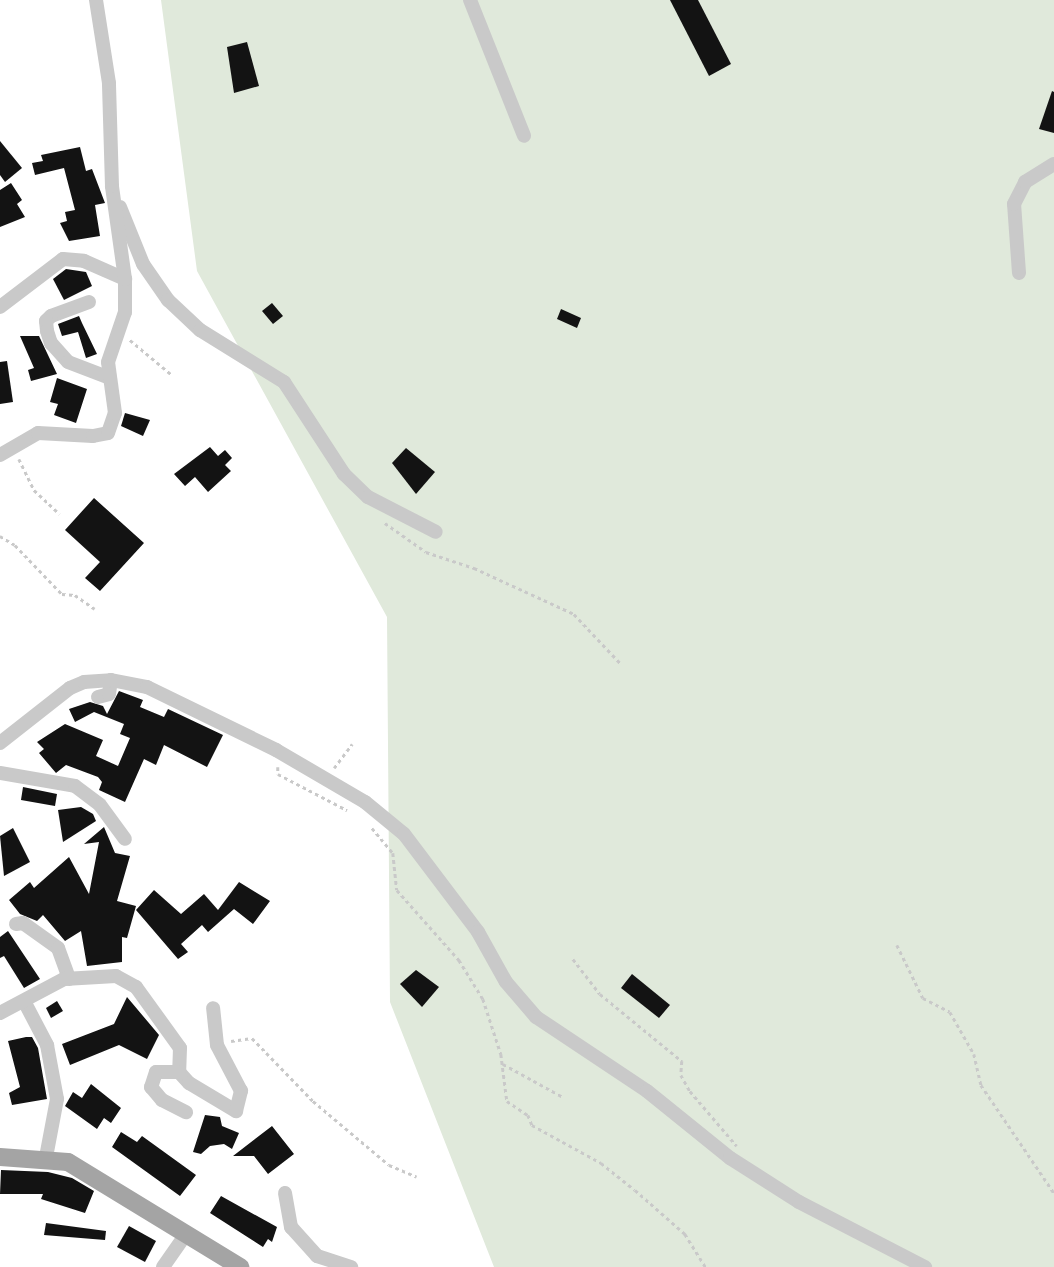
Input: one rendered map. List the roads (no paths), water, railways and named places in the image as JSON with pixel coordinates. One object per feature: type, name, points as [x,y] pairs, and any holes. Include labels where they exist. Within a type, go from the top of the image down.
[{"type":"main road","points":[[0,1157],[46,1157],[100,1179],[240,1267]]},
{"type":"street","points":[[0,455],[38,433],[93,436],[108,433],[115,412],[107,377],[109,352],[122,321],[125,279],[112,186],[109,83],[96,0]]},
{"type":"street","points":[[470,0],[524,136]]},
{"type":"street","points":[[1019,273],[1014,204],[1025,182],[1054,164]]},
{"type":"street","points":[[112,186],[143,264],[168,300],[200,330],[284,382],[344,474],[368,498],[436,532]]},
{"type":"street","points":[[0,307],[63,259],[84,261],[125,279]]},
{"type":"street","points":[[89,302],[51,316],[46,321],[47,331],[51,343],[68,362],[107,377]]},
{"type":"street","points":[[98,698],[109,694],[111,680]]},
{"type":"street","points":[[0,743],[70,688],[84,681],[111,680],[147,687],[276,750],[365,802],[404,834],[478,932],[506,982],[536,1017],[647,1091],[730,1158],[799,1202],[925,1267]]},
{"type":"street","points":[[0,773],[75,786],[100,805],[125,839]]},
{"type":"street","points":[[16,924],[23,923],[58,948],[69,979]]},
{"type":"street","points":[[0,1013],[69,979],[106,974],[136,987],[180,1048],[180,1072],[188,1083],[238,1118],[241,1091],[217,1045],[214,1009]]},
{"type":"street","points":[[24,1002],[47,1045],[57,1099],[46,1157]]},
{"type":"street","points":[[180,1072],[156,1072],[151,1087],[162,1100],[186,1112]]},
{"type":"street","points":[[285,1193],[290,1227],[317,1256],[351,1267]]},
{"type":"street","points":[[163,1267],[186,1234]]}]
